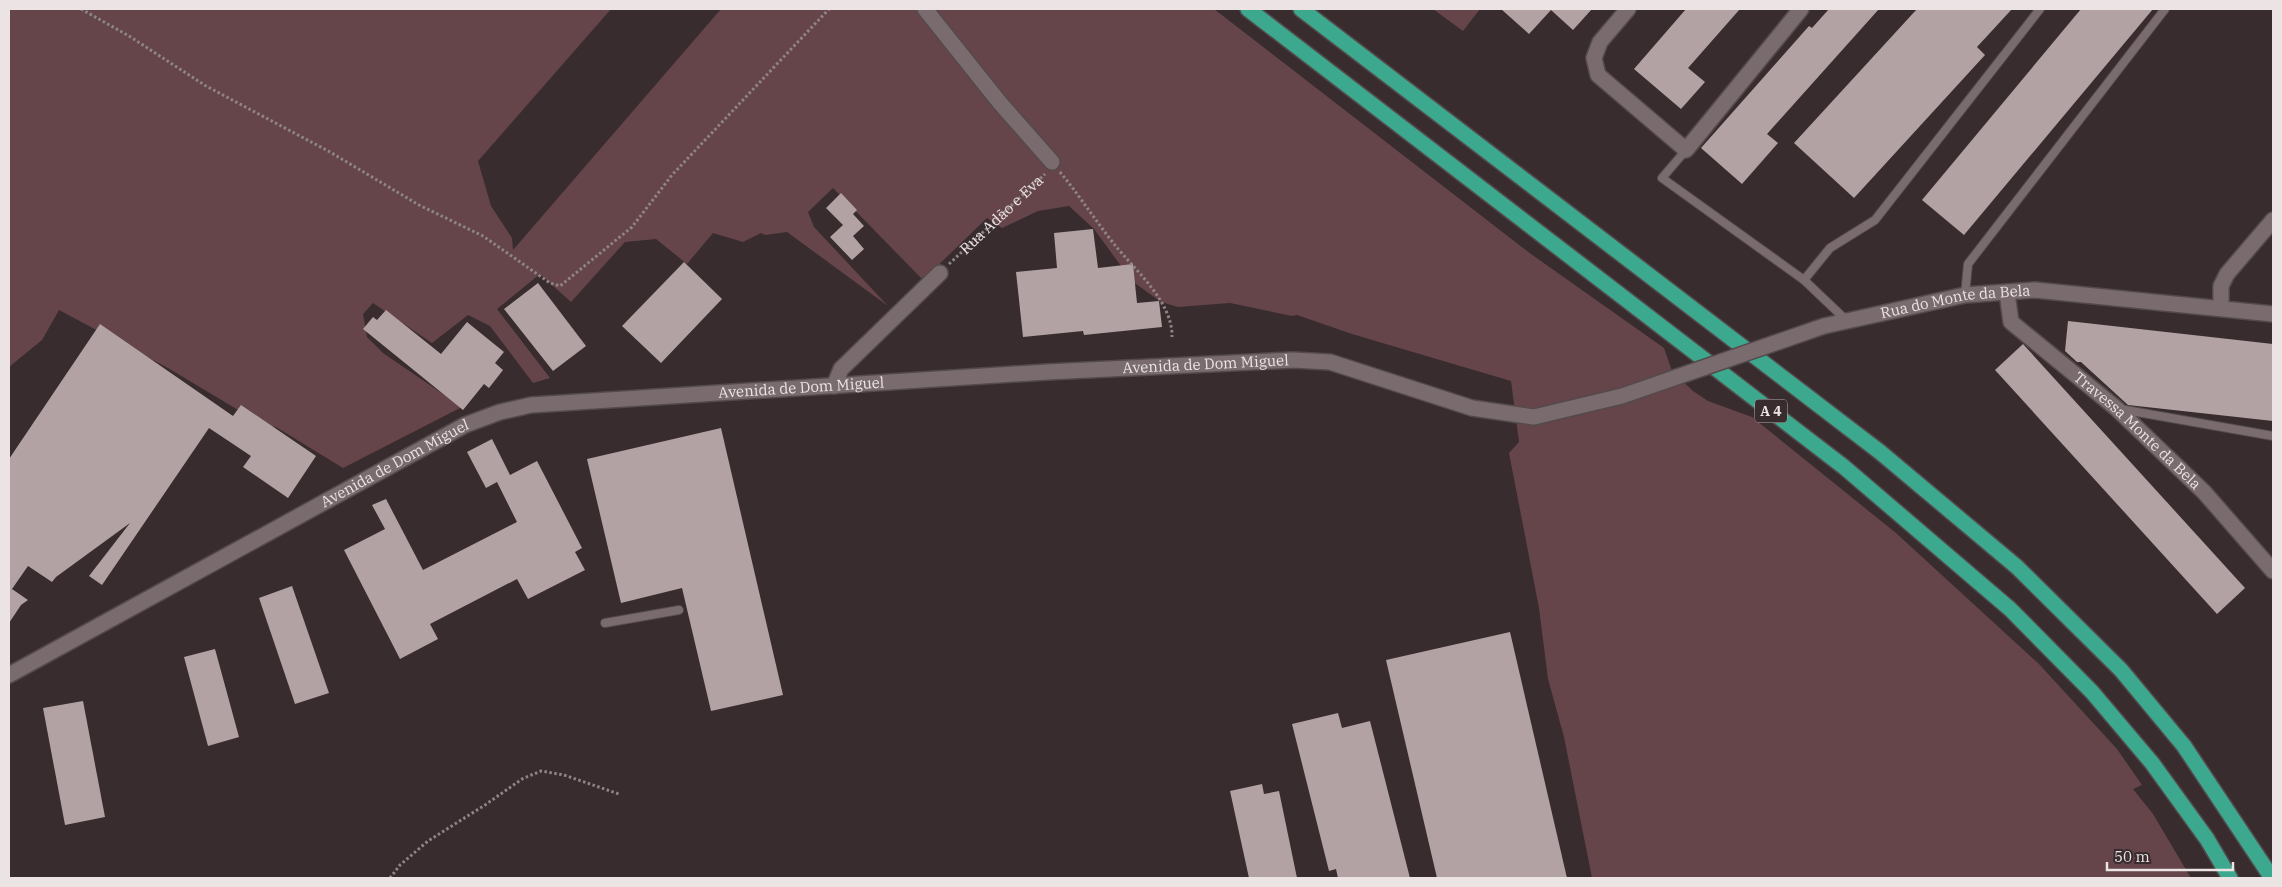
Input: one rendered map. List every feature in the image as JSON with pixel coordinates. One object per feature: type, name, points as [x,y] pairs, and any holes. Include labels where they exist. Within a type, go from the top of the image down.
[{"type":"highway","name":"A 4","points":[[1248,9],[1844,467],[2010,609],[2092,692],[2152,763],[2207,839],[2230,878]]},
{"type":"highway","name":"A 4","points":[[1301,9],[1880,452],[2017,567],[2120,670],[2184,746],[2272,878]]},
{"type":"street","name":"Rua Adão e Eva","points":[[925,9],[1000,103],[1052,162]]},
{"type":"street","points":[[1628,9],[1600,42],[1594,58],[1598,75],[1686,150],[1801,9]]},
{"type":"street","points":[[2221,308],[2221,286],[2227,274],[2273,220]]},
{"type":"street","points":[[834,386],[841,369],[940,273]]},
{"type":"street","name":"Rua do Monte da Bela","points":[[1648,387],[1824,326],[1965,295],[2035,290],[2273,314]]},
{"type":"street","name":"Travessa Monte da Bela","points":[[2008,293],[2011,322],[2116,408],[2204,492],[2273,568]]},
{"type":"street","name":"Avenida de Dom Miguel","points":[[9,674],[465,425],[500,412],[531,405],[1293,360],[1330,362],[1472,408],[1534,418],[1622,396],[1648,387]]},
{"type":"lane","points":[[1804,280],[1830,248],[1875,220],[2040,9]]},
{"type":"lane","points":[[1965,295],[1968,264],[2165,9]]},
{"type":"lane","points":[[1686,150],[1662,178],[1804,280],[1846,320]]},
{"type":"lane","points":[[2116,408],[2273,436]]},
{"type":"lane","points":[[605,623],[679,610]]},
{"type":"path","points":[[82,9],[130,36],[206,86],[330,152],[419,205],[483,236],[550,283],[560,286],[632,227],[672,175],[829,9]]},
{"type":"path","points":[[1052,162],[1114,244],[1156,294],[1172,325],[1172,337]]},
{"type":"path","name":"Rua Adão e Eva","points":[[940,273],[1047,171],[1052,162]]},
{"type":"path","points":[[390,878],[400,865],[428,841],[522,779],[541,771],[564,775],[619,794]]},
{"type":"shaded area","points":[[9,9],[611,9],[478,161],[491,206],[512,238],[513,250],[721,9],[1214,9],[1531,254],[1664,348],[1672,371],[1693,391],[1708,401],[1752,417],[1896,533],[2039,664],[2117,749],[2142,785],[2133,789],[2153,814],[2191,878],[1592,878],[1564,737],[1548,679],[1539,608],[1509,453],[1519,442],[1511,381],[1352,334],[1297,315],[1292,316],[1230,303],[1178,307],[1161,302],[1132,281],[1094,229],[1069,206],[1038,211],[1002,228],[987,218],[923,280],[833,188],[808,212],[814,227],[888,306],[787,232],[765,235],[761,233],[743,242],[713,233],[687,264],[656,239],[625,242],[571,302],[540,274],[497,309],[550,378],[533,383],[490,326],[468,315],[432,343],[373,303],[363,314],[367,337],[383,353],[462,407],[343,468],[276,427],[263,425],[168,368],[59,310],[42,340],[9,367]]},
{"type":"shaded area","points":[[1433,9],[1480,9],[1463,31]]},
{"type":"building","points":[[1501,9],[1592,9],[1573,30],[1551,10],[1529,34]]},
{"type":"building","points":[[1686,9],[1740,9],[1688,68],[1705,82],[1681,109],[1634,69]]},
{"type":"building","points":[[1829,9],[1879,9],[1767,134],[1778,143],[1742,184],[1701,148],[1809,26],[1812,28]]},
{"type":"building","points":[[1917,9],[2012,9],[1977,47],[1985,55],[1854,198],[1794,143]]},
{"type":"building","points":[[2081,9],[2153,9],[1964,235],[1922,200]]},
{"type":"building","points":[[841,193],[857,210],[853,214],[864,226],[853,236],[864,249],[852,260],[830,237],[843,225],[826,208]]},
{"type":"building","points":[[1093,229],[1098,268],[1133,264],[1137,303],[1159,301],[1162,327],[1084,335],[1083,331],[1023,337],[1016,272],[1057,268],[1054,233]]},
{"type":"building","points":[[684,262],[722,299],[661,363],[622,326]]},
{"type":"building","points":[[538,283],[586,346],[553,371],[504,309]]},
{"type":"building","points":[[386,310],[441,354],[467,322],[504,352],[495,363],[503,370],[489,388],[484,384],[463,410],[363,329],[373,317],[377,320]]},
{"type":"building","points":[[2068,321],[2273,344],[2273,421],[2128,405],[2081,362],[2077,362],[2065,351]]},
{"type":"building","points":[[100,324],[233,416],[241,405],[316,456],[288,498],[243,467],[251,456],[209,428],[102,585],[89,576],[130,523],[56,577],[52,582],[28,566],[12,589],[28,600],[21,605],[9,623],[9,459]]},
{"type":"building","points":[[2023,344],[2245,588],[2217,614],[1995,370]]},
{"type":"building","points":[[721,428],[783,695],[711,711],[682,588],[621,603],[587,459]]},
{"type":"building","points":[[492,439],[510,475],[537,461],[582,548],[575,552],[585,570],[528,599],[517,579],[430,624],[438,639],[400,659],[344,550],[385,529],[372,505],[386,499],[423,570],[517,522],[497,482],[486,488],[467,452]]},
{"type":"building","points":[[292,586],[329,693],[295,704],[259,598]]},
{"type":"building","points":[[1510,632],[1567,878],[1437,878],[1386,660]]},
{"type":"building","points":[[215,649],[239,737],[208,746],[184,657]]},
{"type":"building","points":[[83,701],[105,817],[65,825],[43,708]]},
{"type":"building","points":[[1338,713],[1342,728],[1370,721],[1410,878],[1338,878],[1336,869],[1329,871],[1292,724]]},
{"type":"building","points":[[1262,784],[1264,794],[1279,791],[1297,878],[1249,878],[1230,791]]}]
